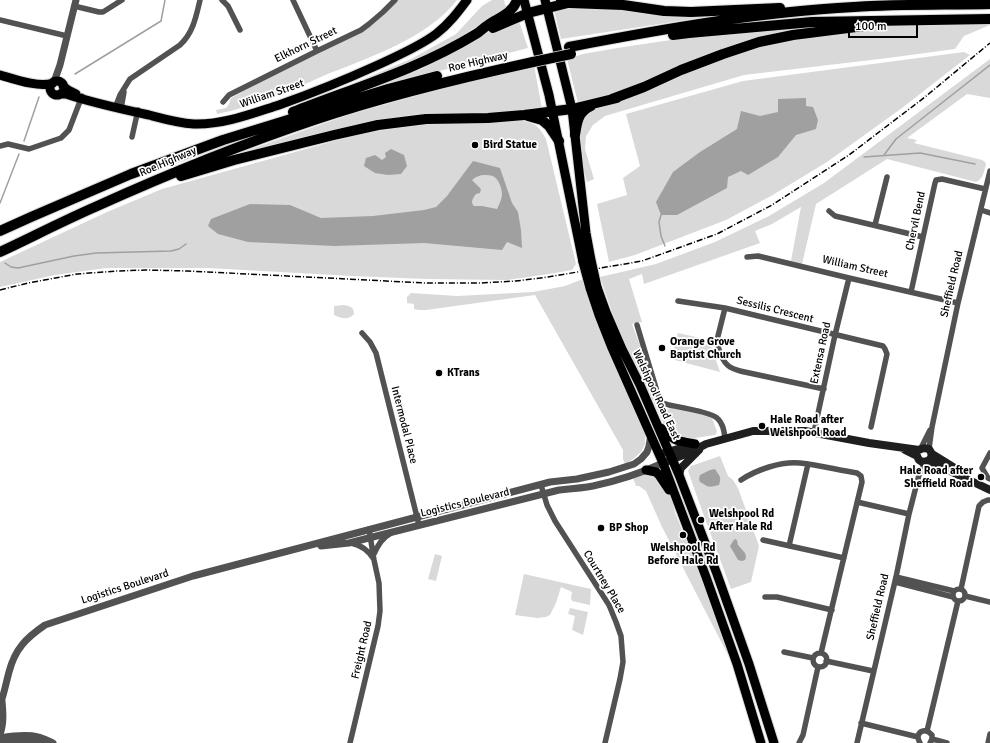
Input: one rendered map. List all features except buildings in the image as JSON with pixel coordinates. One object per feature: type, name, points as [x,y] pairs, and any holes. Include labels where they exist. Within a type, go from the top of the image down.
[{"type":"highway","points":[[223,140],[393,75],[444,52],[509,12],[514,7],[517,0]]},
{"type":"highway","points":[[477,33],[489,30],[546,4],[566,1],[623,5],[664,11],[691,12],[854,6]]},
{"type":"highway","name":"Roe Highway","points":[[570,50],[693,25],[773,14],[854,6],[990,4]]},
{"type":"highway","name":"Roe Highway","points":[[0,231],[131,174],[223,140],[388,89],[465,69],[534,55],[689,32],[812,22],[990,19]]},
{"type":"highway","points":[[575,135],[577,122],[583,112],[593,106],[644,87],[681,70],[759,42],[793,35],[910,20]]},
{"type":"highway","name":"Roe Highway","points":[[0,252],[94,207],[224,152],[319,118],[534,55]]},
{"type":"highway","points":[[129,192],[234,160],[378,125],[426,119],[488,118],[524,115],[572,109],[617,98]]},
{"type":"highway","points":[[524,115],[542,120],[549,126],[559,141]]},
{"type":"main road","name":"William Street","points":[[0,75],[35,83],[49,84],[70,91],[79,97],[164,116],[206,119],[227,116],[262,106],[298,93],[357,69],[407,46],[434,29],[455,9],[461,0]]},
{"type":"main road","name":"William Street","points":[[138,111],[163,119],[183,123],[206,124],[240,118],[264,110],[360,73],[426,41],[449,22],[467,0]]},
{"type":"main road","name":"Welshpool Road East","points":[[524,0],[528,13],[534,55],[552,111],[599,315],[612,348],[662,459],[737,664],[762,743]]},
{"type":"main road","name":"Welshpool Road East","points":[[546,4],[572,109],[586,233],[587,261]]},
{"type":"main road","name":"William Street","points":[[0,79],[39,88],[48,89],[57,87]]},
{"type":"main road","name":"Welshpool Road East","points":[[594,288],[640,386],[679,475],[749,664],[774,743]]},
{"type":"main road","points":[[656,422],[673,439],[679,442],[701,445]]},
{"type":"main road","points":[[662,459],[701,445],[753,432],[805,431],[901,448],[943,461],[990,490]]},
{"type":"main road","points":[[679,475],[681,468],[695,455],[701,445]]},
{"type":"main road","points":[[646,470],[653,471],[659,475],[670,492],[688,540],[696,550]]},
{"type":"street","points":[[57,87],[60,65],[75,3],[99,12],[103,12],[122,0]]},
{"type":"street","points":[[118,106],[120,95],[128,82],[134,76],[180,45],[190,34],[200,0]]},
{"type":"street","points":[[222,0],[228,6],[240,30]]},
{"type":"street","points":[[293,0],[317,51]]},
{"type":"street","name":"Elkhorn Street","points":[[223,102],[229,95],[361,30],[395,0]]},
{"type":"street","points":[[0,20],[67,36]]},
{"type":"street","points":[[0,146],[8,144],[29,149],[56,140],[66,134],[74,118],[79,97]]},
{"type":"street","points":[[132,136],[138,111]]},
{"type":"street","name":"Sheffield Road","points":[[857,743],[919,475],[932,427],[958,303],[990,171]]},
{"type":"street","points":[[875,225],[887,178]]},
{"type":"street","name":"Chervil Bend","points":[[910,292],[936,180],[942,179],[985,189]]},
{"type":"street","points":[[981,210],[990,212]]},
{"type":"street","points":[[829,211],[835,216],[923,237]]},
{"type":"street","name":"William Street","points":[[747,257],[758,256],[958,303]]},
{"type":"street","name":"Extensa Road","points":[[814,432],[849,278]]},
{"type":"street","points":[[678,301],[725,308]]},
{"type":"street","name":"Sessilis Crescent","points":[[824,390],[730,367],[722,357],[717,340],[725,308],[884,348],[886,351],[886,357],[871,427]]},
{"type":"street","points":[[637,325],[659,398],[669,405],[710,414],[717,417],[721,423],[726,438]]},
{"type":"street","name":"Intermodal Place","points":[[362,333],[370,342],[376,353],[419,525]]},
{"type":"street","name":"Logistics Boulevard","points":[[1,732],[3,714],[1,702],[9,670],[16,653],[22,644],[45,625],[194,576],[541,485],[609,472],[630,465],[641,459],[647,452],[651,433]]},
{"type":"street","points":[[990,453],[982,468],[990,479]]},
{"type":"street","name":"Logistics Boulevard","points":[[298,549],[350,543],[559,490],[592,486],[646,470],[662,459]]},
{"type":"street","points":[[741,480],[754,473],[777,465],[798,463],[857,473],[861,476],[862,482],[821,653]]},
{"type":"street","points":[[789,546],[808,464]]},
{"type":"street","name":"Courtney Place","points":[[541,485],[543,495],[555,521],[609,605],[621,636],[623,662],[605,743]]},
{"type":"street","points":[[961,589],[979,506],[983,502],[989,500]]},
{"type":"street","points":[[857,502],[910,514]]},
{"type":"street","name":"Freight Road","points":[[350,743],[378,626],[380,611],[379,583],[369,529]]},
{"type":"street","points":[[374,560],[374,554],[377,546],[389,534],[397,531]]},
{"type":"street","points":[[763,540],[844,558]]},
{"type":"street","points":[[350,543],[354,543],[365,549],[370,553],[374,560]]},
{"type":"street","points":[[895,580],[954,594]]},
{"type":"street","points":[[958,601],[955,600],[954,594],[957,589],[961,589]]},
{"type":"street","points":[[961,589],[965,592],[965,596]]},
{"type":"street","points":[[958,601],[962,600],[965,596]]},
{"type":"street","points":[[965,596],[990,602]]},
{"type":"street","points":[[765,597],[777,597],[832,610]]},
{"type":"street","points":[[927,731],[958,601]]},
{"type":"street","points":[[784,652],[813,658]]},
{"type":"street","points":[[821,653],[826,656],[826,661],[823,666],[818,666],[814,664],[813,658],[815,654],[821,653]]},
{"type":"street","points":[[826,661],[873,671]]},
{"type":"street","points":[[799,743],[803,735],[818,666]]},
{"type":"street","points":[[861,723],[919,740],[919,734],[927,731],[932,735],[931,741],[947,743]]},
{"type":"street","points":[[1,732],[8,736],[6,741]]},
{"type":"street","points":[[988,743],[990,734]]},
{"type":"street","points":[[6,741],[31,736],[53,743]]},
{"type":"street","points":[[0,738],[6,741],[42,743]]},
{"type":"shaded area","points":[[395,0],[457,0],[430,26],[395,46],[271,98],[217,114],[216,110],[226,108],[231,98],[317,51],[361,30]]},
{"type":"shaded area","points":[[492,0],[504,0],[505,5],[508,7],[452,42],[415,61],[324,97],[411,59],[456,34],[482,6]]},
{"type":"shaded area","points":[[591,7],[681,15],[732,13],[561,39],[554,10]]},
{"type":"shaded area","points":[[518,18],[528,48],[432,73],[301,112],[419,70],[440,60],[483,35]]},
{"type":"shaded area","points":[[990,19],[990,25],[964,36],[955,49],[744,75],[605,116],[593,125],[586,136],[585,149],[594,179],[587,182],[575,135],[583,112],[681,70],[793,35],[910,20]]},
{"type":"shaded area","points":[[811,27],[782,33],[622,92],[578,103],[567,59],[583,54],[617,48],[704,35]]},
{"type":"shaded area","points":[[964,52],[970,55],[902,108],[827,162],[771,196],[726,220],[635,255],[609,262],[597,204],[627,195],[623,178],[640,166],[626,114],[743,81]]},
{"type":"shaded area","points":[[990,59],[990,98],[967,94],[907,138],[917,140],[914,143],[982,160],[986,164],[983,175],[978,181],[976,182],[887,159],[816,204],[802,264],[791,261],[801,207],[772,224],[755,231],[760,243],[644,284],[642,274],[629,279],[642,322],[632,324],[645,359],[656,400],[664,409],[677,408],[706,415],[712,418],[717,432],[715,435],[688,439],[672,434],[663,422],[636,365],[621,338],[600,277],[656,264],[715,242],[769,216],[824,183]]},
{"type":"shaded area","points":[[534,65],[542,109],[519,113],[419,116],[183,173],[351,114],[462,83]]},
{"type":"shaded area","points":[[806,98],[806,106],[813,107],[818,120],[816,129],[796,135],[778,157],[748,175],[741,171],[728,177],[727,188],[677,215],[661,215],[656,202],[673,172],[700,152],[737,129],[741,111],[760,116],[778,112],[778,99]]},
{"type":"shaded area","points":[[518,120],[528,122],[538,127],[546,139],[576,264],[572,270],[507,280],[426,279],[208,268],[106,268],[55,275],[0,287],[0,262],[107,212],[162,189],[356,135],[415,124]]},
{"type":"shaded area","points":[[391,149],[404,155],[407,166],[401,174],[388,175],[375,173],[364,166],[366,158],[375,155],[382,160],[386,157],[385,153]]},
{"type":"shaded area","points":[[473,161],[500,168],[512,203],[518,212],[522,248],[507,242],[502,250],[424,243],[335,246],[248,242],[218,234],[208,226],[211,219],[250,204],[290,205],[321,218],[373,216],[424,210],[436,207],[447,196]],"holes":[[[482,175],[495,177],[500,185],[502,196],[497,209],[474,206],[472,203],[472,200],[476,194],[480,193],[481,189],[472,180]]]},
{"type":"shaded area","points":[[583,279],[645,433],[645,444],[641,452],[625,464],[623,459],[623,450],[535,295],[426,310],[414,309],[414,304],[407,303],[407,297],[411,293],[457,296],[533,292],[565,286]]},
{"type":"shaded area","points":[[344,305],[351,307],[354,314],[349,318],[342,318],[334,315],[334,306]]},
{"type":"shaded area","points":[[678,333],[709,340],[720,372],[671,359]]},
{"type":"shaded area","points":[[720,456],[728,476],[733,480],[738,488],[759,546],[751,582],[731,589],[688,471],[691,466]]},
{"type":"shaded area","points":[[715,469],[720,478],[719,485],[708,486],[700,482],[700,475]]},
{"type":"shaded area","points":[[648,473],[655,475],[662,482],[672,499],[675,513],[687,542],[696,556],[729,657],[662,527],[646,491],[639,486],[636,486],[633,478]]},
{"type":"shaded area","points":[[735,539],[745,553],[745,560],[738,560],[730,546]]},
{"type":"shaded area","points":[[435,554],[442,556],[436,581],[428,579]]},
{"type":"shaded area","points":[[524,574],[591,589],[590,605],[572,601],[572,592],[561,587],[550,615],[537,618],[515,615]]},
{"type":"shaded area","points":[[570,608],[588,612],[583,635],[572,630],[575,616],[568,614]]},
{"type":"waterway","points":[[75,74],[161,21],[165,0]]},
{"type":"waterway","points":[[884,155],[896,139],[990,65]]},
{"type":"waterway","points":[[24,141],[39,97]]},
{"type":"waterway","points":[[864,157],[920,153],[975,164]]},
{"type":"waterway","points":[[0,203],[19,154]]},
{"type":"waterway","points":[[661,215],[659,222],[661,236],[665,246]]},
{"type":"waterway","points":[[5,263],[11,267],[18,268],[74,256],[96,253],[171,251],[179,249],[186,244]]},
{"type":"railway","points":[[0,290],[77,274],[146,270],[426,283],[481,283],[548,277],[642,261],[717,234],[772,205],[849,155],[925,97],[990,43]]},
{"type":"place","name":"Bird Statue","points":[[475,145]]},
{"type":"place","name":"Orange Grove Baptist Church","points":[[662,348]]},
{"type":"place","name":"KTrans","points":[[439,373]]},
{"type":"place","name":"Hale Road after Welshpool Road","points":[[762,426]]},
{"type":"place","name":"Hale Road after Sheffield Road","points":[[981,477]]},
{"type":"place","name":"Welshpool Rd After Hale Rd","points":[[701,520]]},
{"type":"place","name":"BP Shop","points":[[601,528]]},
{"type":"place","name":"Welshpool Rd Before Hale Rd","points":[[683,535]]}]
